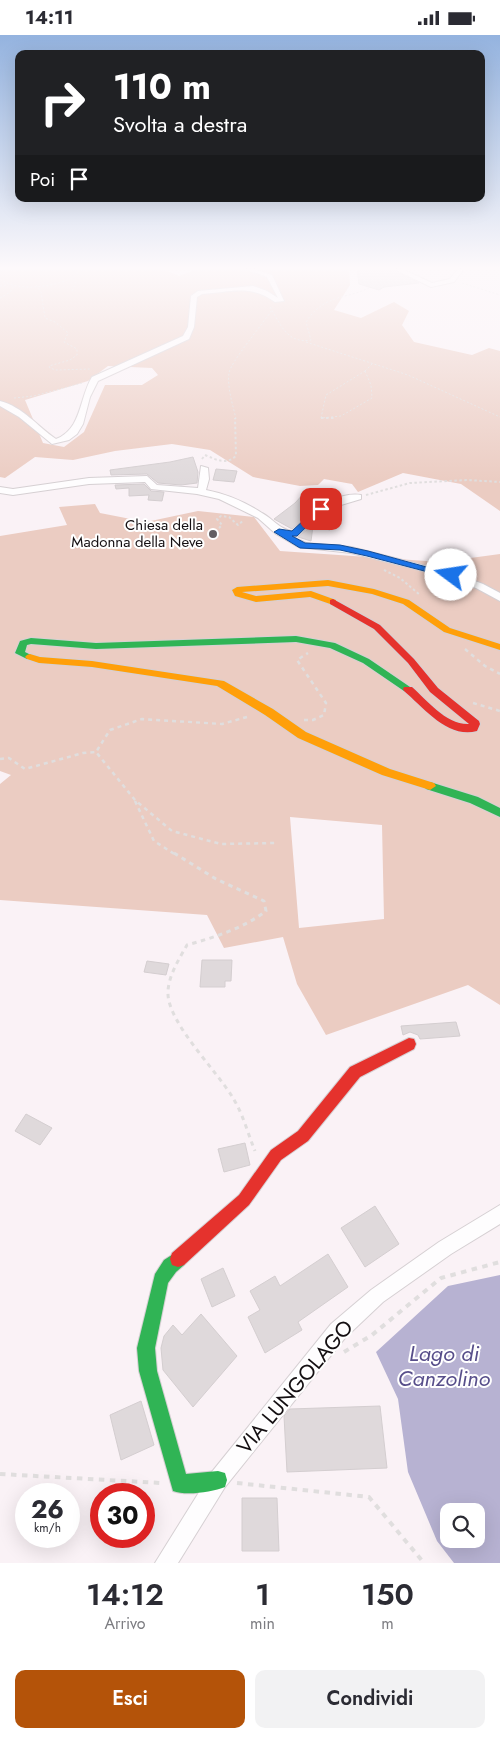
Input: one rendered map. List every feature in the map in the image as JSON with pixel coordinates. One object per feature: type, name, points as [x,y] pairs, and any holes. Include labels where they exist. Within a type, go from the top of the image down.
[{"type":"street","points":[[3,400],[55,442],[67,439],[76,431],[95,379],[179,340]]},
{"type":"street","points":[[202,490],[206,479],[204,467]]},
{"type":"street","points":[[0,490],[13,492],[79,482],[147,479],[154,487],[202,490],[237,501],[264,517],[279,532],[303,546],[340,548],[368,553],[465,579],[488,589],[500,598]]},
{"type":"street","points":[[279,532],[294,534],[321,509],[340,500],[358,497]]},
{"type":"street","points":[[500,647],[447,631],[406,602],[374,592],[328,583],[240,589],[237,593],[244,597],[256,599],[311,595],[335,603],[377,627],[410,661],[434,690],[453,708],[475,724],[469,729],[454,727],[404,686],[366,661],[332,645],[296,639],[96,646],[31,641],[23,643],[20,648],[20,653],[39,660],[92,664],[220,683],[269,712],[302,735],[369,764],[474,800],[500,813]]},
{"type":"street","points":[[218,1481],[180,1484],[148,1371],[146,1348],[161,1280],[170,1266],[244,1200],[276,1155],[302,1136],[327,1109],[355,1072],[409,1044]]},
{"type":"street","name":"VIA LUNGOLAGO","points":[[166,1563],[218,1481],[251,1437],[338,1331],[392,1285],[445,1248],[500,1214]]},
{"type":"path","points":[[65,340],[64,342],[77,349],[76,355],[70,360],[49,366],[50,368],[56,371],[114,369]]},
{"type":"path","points":[[204,467],[201,461],[205,455],[220,461],[230,461],[236,456],[237,427],[233,396],[229,383],[229,372],[232,363],[251,340]]},
{"type":"path","points":[[298,340],[408,375],[500,417]]},
{"type":"path","points":[[304,342],[310,340]]},
{"type":"path","points":[[365,371],[371,385],[372,398],[339,418],[331,420],[321,418],[326,395],[365,371],[373,363]]},
{"type":"path","points":[[3,400],[34,396],[95,379]]},
{"type":"path","points":[[358,497],[410,483],[500,482]]},
{"type":"path","points":[[219,528],[222,525],[217,519],[221,516],[229,517]]},
{"type":"path","points":[[381,569],[400,579],[424,600]]},
{"type":"path","points":[[447,631],[485,666],[500,674]]},
{"type":"path","points":[[303,720],[313,720],[324,715],[326,703],[297,660],[308,653],[315,653]]},
{"type":"path","points":[[96,753],[110,730],[142,719],[222,724],[269,712]]},
{"type":"path","points":[[0,759],[9,758],[25,769],[83,753],[96,753]]},
{"type":"path","points":[[96,753],[135,800],[172,831],[221,844],[277,843]]},
{"type":"path","points":[[135,800],[154,841],[216,879],[264,901],[266,911],[250,924],[220,936],[188,945],[176,965],[168,995],[171,1007],[201,1056],[233,1099],[264,1173]]},
{"type":"path","points":[[342,1354],[372,1335],[441,1278],[500,1262]]},
{"type":"path","points":[[0,1475],[180,1484]]},
{"type":"path","points":[[218,1481],[370,1497],[424,1563]]},
{"type":"shaded area","points":[[0,340],[413,340],[472,355],[489,348],[500,351],[500,511],[461,484],[403,473],[358,492],[352,484],[324,479],[318,485],[300,486],[253,477],[210,450],[172,444],[115,451],[73,460],[35,457],[5,478],[0,477]],"holes":[[[108,366],[152,368],[158,375],[142,385],[105,385],[84,432],[64,447],[43,443],[25,400],[88,381]]]},
{"type":"shaded area","points":[[95,504],[100,513],[146,522],[198,511],[254,517],[280,551],[441,562],[500,554],[500,1005],[468,985],[326,1035],[297,984],[283,937],[224,948],[207,915],[0,900],[0,784],[11,775],[0,771],[0,536],[67,525],[59,507]],"holes":[[[290,817],[382,825],[384,919],[299,928]]]},
{"type":"water","name":"Lago di Canzolino","points":[[500,1275],[500,1563],[454,1563],[442,1548],[485,1548],[485,1503],[440,1503],[440,1545],[437,1541],[408,1472],[398,1399],[376,1352],[448,1286]]},
{"type":"building","points":[[193,457],[198,472],[197,483],[181,485],[158,483],[147,474],[111,475],[110,470],[170,462]]},
{"type":"building","points":[[216,469],[237,471],[234,482],[213,480]]},
{"type":"building","points":[[144,484],[151,491],[164,492],[162,501],[148,500],[149,495],[129,496],[129,488],[116,489],[115,485]]},
{"type":"building","points":[[306,491],[324,496],[307,513],[310,514],[292,529],[274,519],[295,503]]},
{"type":"building","points":[[323,517],[336,520],[330,530],[313,526],[311,541],[298,537]]},
{"type":"building","points":[[202,960],[232,960],[231,981],[225,981],[225,987],[200,987]]},
{"type":"building","points":[[147,961],[169,964],[166,975],[144,972]]},
{"type":"building","points":[[456,1022],[460,1036],[420,1039],[418,1035],[410,1032],[403,1035],[401,1026]]},
{"type":"building","points":[[26,1114],[52,1128],[40,1145],[15,1131]]},
{"type":"building","points":[[245,1143],[250,1165],[224,1172],[218,1149]]},
{"type":"building","points":[[375,1206],[399,1244],[365,1267],[341,1228]]},
{"type":"building","points":[[328,1254],[348,1287],[298,1322],[302,1330],[265,1353],[248,1317],[260,1310],[250,1291],[275,1276],[280,1286]]},
{"type":"building","points":[[223,1268],[235,1296],[212,1307],[201,1279]]},
{"type":"building","points":[[201,1314],[237,1356],[193,1407],[163,1370],[161,1348],[164,1336],[173,1325],[182,1335]]},
{"type":"building","points":[[141,1401],[154,1445],[121,1460],[110,1415]]},
{"type":"building","points":[[380,1406],[387,1468],[287,1472],[284,1416],[290,1409]]},
{"type":"building","points":[[242,1498],[277,1498],[279,1551],[242,1551]]},
{"type":"traffic: fast","points":[[30,657],[20,653],[23,643],[31,641],[96,646],[296,639],[332,645],[366,661],[408,689]]},
{"type":"traffic: fast","points":[[430,786],[474,800],[500,813]]},
{"type":"traffic: fast","points":[[178,1259],[170,1266],[161,1280],[146,1348],[148,1371],[180,1484],[218,1480]]},
{"type":"traffic: slow","points":[[333,602],[311,594],[256,599],[238,594],[237,590],[328,583],[374,592],[406,602],[447,630],[500,647]]},
{"type":"traffic: slow","points":[[30,657],[39,660],[92,664],[220,683],[269,712],[302,735],[386,772],[430,786]]},
{"type":"traffic: jam","points":[[333,602],[377,627],[411,661],[434,690],[475,724],[473,728],[464,728],[446,722],[408,689]]},
{"type":"traffic: jam","points":[[178,1259],[244,1200],[276,1155],[303,1136],[355,1072],[409,1044]]},
{"type":"place","name":"Chiesa della Madonna della Neve","points":[[213,534]]},
{"type":"route","points":[[321,509],[294,534],[279,532],[294,543],[303,546],[340,548],[368,553],[451,575]]}]
